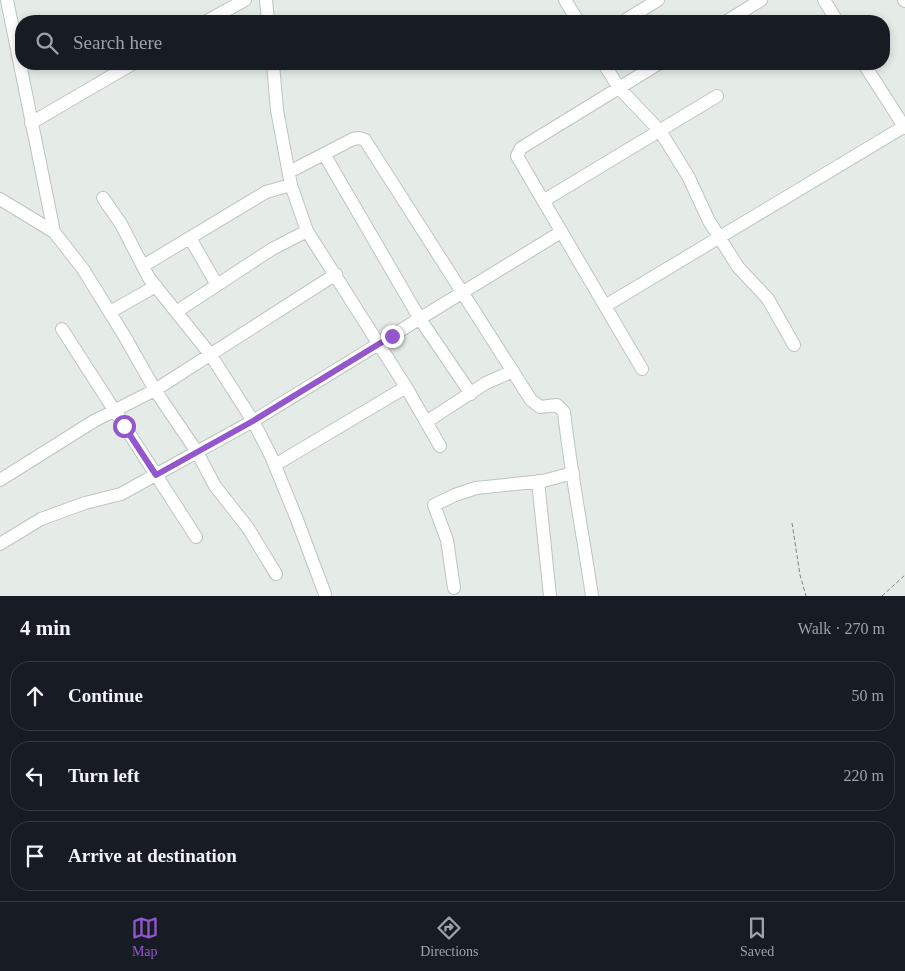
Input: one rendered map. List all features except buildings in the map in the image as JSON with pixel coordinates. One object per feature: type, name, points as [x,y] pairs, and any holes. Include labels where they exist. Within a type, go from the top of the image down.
[{"type":"street","points":[[7,0],[15,41]]},
{"type":"street","points":[[218,15],[245,0]]},
{"type":"street","points":[[266,0],[267,15]]},
{"type":"street","points":[[565,0],[574,15]]},
{"type":"street","points":[[634,15],[658,0]]},
{"type":"street","points":[[824,0],[834,15]]},
{"type":"street","points":[[735,15],[754,2]]},
{"type":"street","points":[[21,70],[54,232]]},
{"type":"street","points":[[31,123],[122,70]]},
{"type":"street","points":[[274,70],[277,110],[290,178],[307,232],[336,274],[440,446]]},
{"type":"street","points":[[608,70],[619,88],[660,131],[688,176],[709,221],[719,237],[738,266],[768,299],[794,345]]},
{"type":"street","points":[[642,368],[518,160],[519,150],[648,70]]},
{"type":"street","points":[[605,306],[905,127],[868,70]]},
{"type":"street","points":[[542,201],[717,96]]},
{"type":"street","points":[[143,266],[290,178],[324,154],[356,138],[368,142],[531,400],[540,407],[557,405],[564,412],[566,446],[573,473],[592,596]]},
{"type":"street","points":[[324,154],[420,319],[471,394]]},
{"type":"street","points":[[103,198],[121,224],[156,286],[210,354],[253,421],[275,465],[325,594]]},
{"type":"street","points":[[0,199],[54,232],[83,269],[155,390],[197,452],[216,486],[248,528],[276,574]]},
{"type":"street","points":[[176,312],[272,249],[307,232]]},
{"type":"street","points":[[0,544],[42,519],[85,503],[121,494],[156,475],[253,421],[561,232]]},
{"type":"street","points":[[190,238],[217,285]]},
{"type":"street","points":[[0,480],[94,421],[155,390],[336,274]]},
{"type":"street","points":[[110,312],[156,286]]},
{"type":"street","points":[[62,329],[196,537]]},
{"type":"street","points":[[426,422],[486,383],[513,371]]},
{"type":"street","points":[[275,465],[406,387]]},
{"type":"street","points":[[454,588],[447,540],[434,505],[455,494],[476,488],[538,481],[573,473]]},
{"type":"street","points":[[538,481],[550,596]]},
{"type":"path","points":[[792,523],[800,575],[806,596]]},
{"type":"path","points":[[882,596],[905,575]]},
{"type":"route","points":[[124,426],[156,475],[253,421],[392,336]]}]
